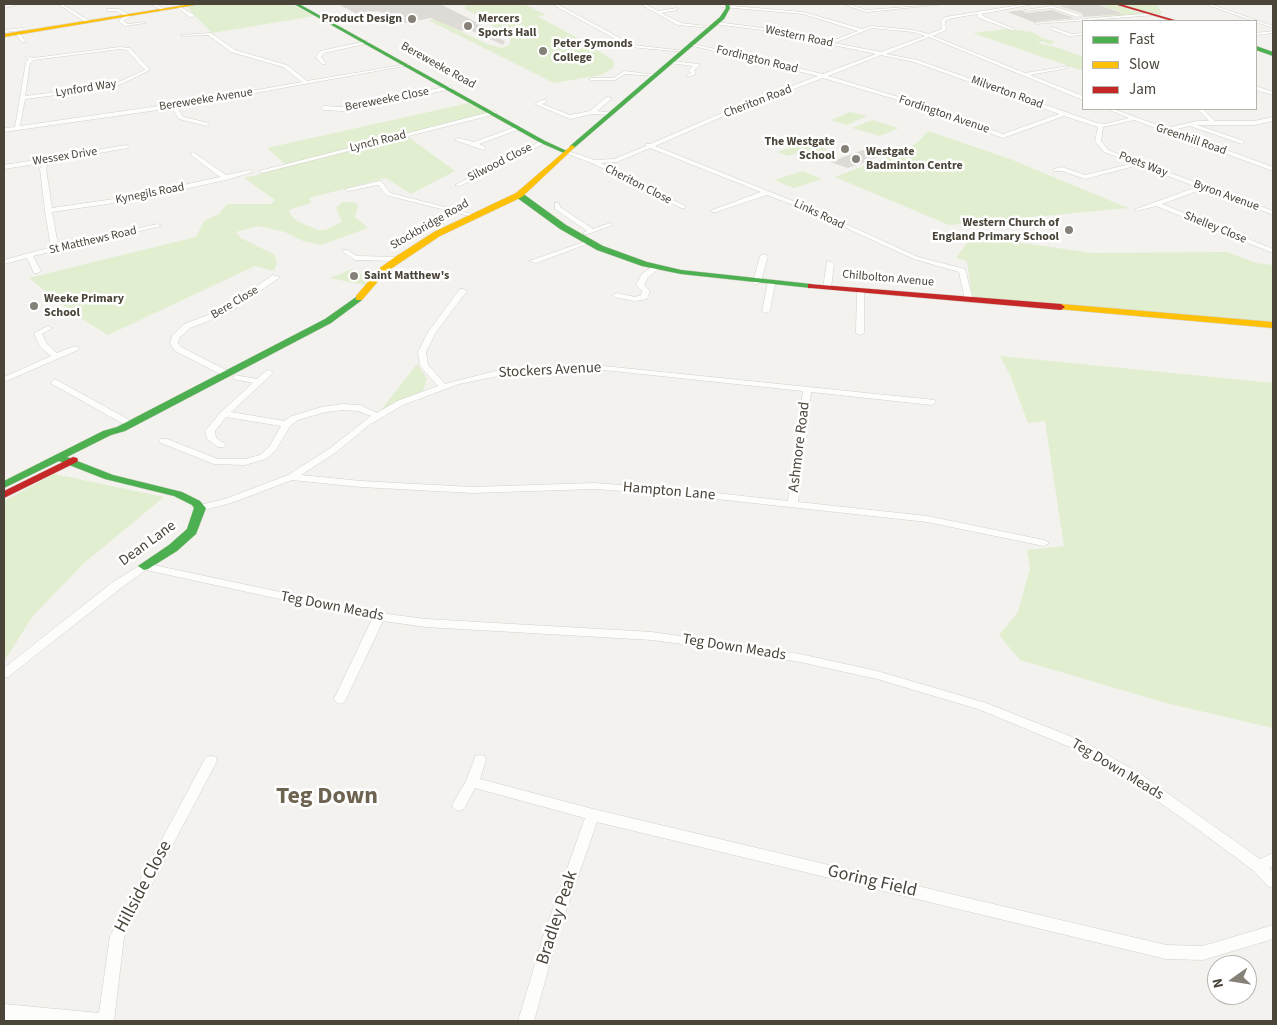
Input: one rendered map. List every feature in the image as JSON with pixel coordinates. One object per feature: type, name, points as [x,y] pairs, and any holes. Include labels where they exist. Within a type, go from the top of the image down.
[{"type":"main road","points":[[4,36],[199,4]]},
{"type":"main road","name":"Bereweeke Road","points":[[296,4],[408,64],[543,142],[566,152]]},
{"type":"main road","points":[[1116,4],[1173,20]]},
{"type":"main road","name":"Stockbridge Road","points":[[4,485],[107,432],[126,427],[232,375],[345,310],[383,270],[398,259],[473,216],[519,195],[566,152],[714,25],[725,6]]},
{"type":"main road","points":[[1257,48],[1273,54]]},
{"type":"main road","name":"Chilbolton Avenue","points":[[519,195],[578,236],[591,237],[623,257],[681,272],[757,282],[1273,325]]},
{"type":"main road","name":"Stockbridge Road","points":[[4,495],[115,437],[126,427]]},
{"type":"main road","points":[[56,457],[109,478],[178,494],[191,499],[200,508]]},
{"type":"main road","name":"Dean Lane","points":[[144,566],[173,548],[192,531],[198,520],[200,508]]},
{"type":"street","points":[[4,6],[18,4]]},
{"type":"street","points":[[60,4],[89,22]]},
{"type":"street","points":[[153,4],[164,10]]},
{"type":"street","name":"Fordington Road","points":[[554,4],[632,46],[687,48],[823,76]]},
{"type":"street","name":"Western Road","points":[[642,4],[680,24],[762,29],[881,53]]},
{"type":"street","points":[[845,4],[866,11],[944,4]]},
{"type":"street","points":[[947,14],[954,16],[1032,4]]},
{"type":"street","points":[[1206,4],[1253,20]]},
{"type":"street","points":[[725,6],[753,5],[810,14],[862,30]]},
{"type":"street","points":[[925,6],[940,11]]},
{"type":"street","points":[[1008,12],[1052,7],[1084,20]]},
{"type":"street","points":[[179,8],[192,16]]},
{"type":"street","points":[[657,12],[676,9]]},
{"type":"street","points":[[108,10],[118,10],[127,16],[120,21],[127,26],[144,23]]},
{"type":"street","points":[[978,12],[981,17],[1012,30]]},
{"type":"street","points":[[1036,23],[1152,14]]},
{"type":"street","name":"Cheriton Road","points":[[566,152],[594,162],[615,161],[648,146],[944,29],[943,23],[954,16]]},
{"type":"street","points":[[1257,21],[1273,27]]},
{"type":"street","points":[[828,43],[862,30],[879,27],[928,35],[1082,98]]},
{"type":"street","points":[[1052,28],[1071,35],[1082,34]]},
{"type":"street","points":[[1073,30],[1082,34]]},
{"type":"street","points":[[4,31],[21,34]]},
{"type":"street","points":[[1257,34],[1273,32]]},
{"type":"street","points":[[182,35],[209,34],[233,51],[285,66],[306,82]]},
{"type":"street","points":[[324,64],[318,57],[322,52],[367,42]]},
{"type":"street","name":"Lynford Way","points":[[107,48],[128,49],[147,68],[145,72],[113,86],[22,98],[30,58],[107,48]]},
{"type":"street","name":"Milverton Road","points":[[881,53],[922,63],[1101,126]]},
{"type":"street","points":[[671,62],[696,65],[690,70],[694,74],[690,76]]},
{"type":"street","name":"Bereweeke Avenue","points":[[4,130],[174,106],[408,64]]},
{"type":"street","points":[[1024,74],[1067,67]]},
{"type":"street","points":[[591,79],[615,79],[624,72],[655,75]]},
{"type":"street","name":"Fordington Avenue","points":[[823,76],[907,101],[1002,136],[1064,114]]},
{"type":"street","points":[[1257,87],[1273,94]]},
{"type":"street","name":"Bereweeke Close","points":[[324,108],[343,109],[450,88]]},
{"type":"street","points":[[17,129],[22,98]]},
{"type":"street","points":[[592,112],[609,98]]},
{"type":"street","points":[[544,102],[538,104],[570,117],[592,112],[612,114]]},
{"type":"street","points":[[174,106],[181,118],[207,124]]},
{"type":"street","name":"Greenhill Road","points":[[1111,110],[1273,169]]},
{"type":"street","points":[[1201,110],[1213,122]]},
{"type":"street","name":"Lynch Road","points":[[262,171],[494,113]]},
{"type":"street","points":[[1101,126],[1132,119]]},
{"type":"street","points":[[1164,130],[1188,124],[1213,122],[1249,123],[1273,119]]},
{"type":"street","points":[[1188,124],[1242,142]]},
{"type":"street","name":"Poets Way","points":[[1101,126],[1098,141],[1106,150],[1138,164],[1179,178]]},
{"type":"street","points":[[474,144],[518,128]]},
{"type":"street","points":[[458,140],[483,148]]},
{"type":"street","name":"Silwood Close","points":[[458,185],[543,142]]},
{"type":"street","name":"Links Road","points":[[648,146],[768,192],[916,258],[962,271],[969,300]]},
{"type":"street","name":"Wessex Drive","points":[[4,167],[126,147]]},
{"type":"street","points":[[193,154],[226,178]]},
{"type":"street","points":[[44,161],[43,169],[52,242],[56,248]]},
{"type":"street","name":"Cheriton Close","points":[[594,162],[683,207]]},
{"type":"street","points":[[1056,170],[1062,169],[1085,177],[1138,164]]},
{"type":"street","name":"Kynegils Road","points":[[48,211],[128,199],[250,172]]},
{"type":"street","name":"Byron Avenue","points":[[1179,178],[1273,213]]},
{"type":"street","points":[[348,189],[380,183],[388,194],[473,216]]},
{"type":"street","points":[[1138,210],[1204,187]]},
{"type":"street","points":[[714,211],[768,192]]},
{"type":"street","points":[[557,204],[557,208],[591,237]]},
{"type":"street","name":"Shelley Close","points":[[1157,204],[1273,251]]},
{"type":"street","points":[[533,261],[591,237],[610,225]]},
{"type":"street","name":"St Matthews Road","points":[[4,262],[56,248],[158,226]]},
{"type":"street","points":[[345,251],[355,258],[398,259]]},
{"type":"street","name":"St Matthews Road","points":[[29,256],[37,271]]},
{"type":"street","points":[[757,282],[764,256]]},
{"type":"street","points":[[827,288],[830,263]]},
{"type":"street","points":[[617,296],[635,299],[644,296],[646,291],[640,285],[645,276],[657,267]]},
{"type":"street","name":"Bere Close","points":[[232,375],[178,349],[174,343],[176,336],[187,326],[224,312],[276,277]]},
{"type":"street","points":[[766,311],[771,283]]},
{"type":"street","points":[[442,386],[424,366],[422,352],[432,332],[463,291]]},
{"type":"street","points":[[860,291],[860,334]]},
{"type":"street","points":[[48,328],[38,333],[43,345],[56,356]]},
{"type":"street","points":[[4,380],[75,348]]},
{"type":"street","name":"Stockers Avenue","points":[[200,508],[228,501],[291,477],[332,451],[377,416],[406,400],[442,386],[503,372],[594,367],[932,402]]},
{"type":"street","points":[[221,445],[212,439],[210,431],[224,414],[268,373]]},
{"type":"street","points":[[232,375],[258,382]]},
{"type":"street","points":[[55,382],[126,427]]},
{"type":"street","name":"Ashmore Road","points":[[792,504],[807,390]]},
{"type":"street","points":[[224,414],[286,424],[308,414],[342,407],[360,408],[377,416]]},
{"type":"street","points":[[164,441],[217,462],[246,462],[262,457],[273,448],[286,424]]},
{"type":"street","name":"Hampton Lane","points":[[291,477],[361,484],[474,490],[594,486],[680,492],[927,519],[1044,543]]},
{"type":"street","name":"Teg Down Meads","points":[[144,566],[379,617],[426,623],[652,636],[800,658],[877,674],[982,706],[1081,746],[1137,779],[1259,867],[1273,882]]},
{"type":"street","name":"Dean Lane","points":[[4,674],[144,566]]},
{"type":"street","points":[[340,700],[379,617]]},
{"type":"street","points":[[459,805],[472,782],[480,760]]},
{"type":"street","name":"Hillside Close","points":[[105,1021],[116,936],[211,761]]},
{"type":"street","name":"Goring Field","points":[[472,782],[593,816],[1166,952],[1203,953],[1273,932]]},
{"type":"street","name":"Bradley Peak","points":[[526,1021],[551,934],[593,816]]},
{"type":"street","points":[[1259,867],[1273,858]]},
{"type":"street","points":[[4,1012],[20,1018],[105,1021]]},
{"type":"green space","points":[[205,4],[291,4],[314,16],[212,33],[187,7]]},
{"type":"green space","name":"Peter Symonds College","points":[[465,4],[524,4],[546,15],[537,16],[585,42],[611,59],[614,62],[613,68],[601,75],[554,83],[429,20],[435,19],[487,44],[502,48],[509,45],[510,39],[492,29],[494,27],[487,20],[465,9]]},
{"type":"green space","points":[[1098,4],[1112,4],[1143,14],[1101,18],[1097,17],[1123,13]]},
{"type":"green space","points":[[1119,4],[1157,4],[1162,14],[1157,14]]},
{"type":"green space","points":[[1006,29],[1032,32],[1044,39],[1055,41],[1050,45],[1043,41],[1037,43],[1059,48],[1082,57],[1082,71],[973,33]]},
{"type":"green space","points":[[469,103],[492,115],[407,136],[455,171],[411,194],[386,178],[309,198],[311,203],[289,210],[290,214],[297,221],[318,230],[325,230],[342,222],[336,208],[342,202],[353,202],[358,205],[355,217],[368,228],[321,245],[303,241],[285,232],[258,226],[236,232],[241,238],[275,255],[277,263],[274,271],[255,266],[108,335],[77,316],[29,278],[196,237],[204,221],[219,214],[227,204],[271,204],[275,200],[244,178],[261,174],[259,171],[285,164],[267,148]]},
{"type":"green space","points":[[850,112],[867,116],[847,125],[831,120]]},
{"type":"green space","points":[[872,120],[899,128],[880,136],[852,128]]},
{"type":"green space","points":[[928,131],[1010,159],[1128,208],[949,225],[835,177],[906,150],[919,141]]},
{"type":"green space","points":[[808,142],[828,150],[809,157],[797,153],[787,156],[777,152]]},
{"type":"green space","points":[[803,171],[822,179],[794,188],[774,180]]},
{"type":"green space","points":[[972,236],[1093,253],[1227,252],[1256,263],[1273,265],[1273,322],[972,297],[967,261],[956,258]]},
{"type":"green space","points":[[352,269],[370,278],[364,285],[330,278]]},
{"type":"green space","points":[[1000,356],[1273,383],[1273,728],[1166,703],[1020,660],[999,635],[1018,612],[1030,568],[1027,550],[1064,546],[1045,421],[1028,423],[1010,375]]},
{"type":"green space","points":[[417,364],[427,378],[423,391],[381,410]]},
{"type":"green space","points":[[54,474],[164,497],[84,563],[32,617],[4,662],[4,501]]},
{"type":"building","points":[[338,4],[440,4],[486,27],[505,42],[503,45],[480,34],[468,30],[461,31],[431,18],[405,23],[378,11],[357,14]]},
{"type":"building","points":[[1097,4],[1124,14],[1083,17],[1082,13],[1059,6]]},
{"type":"building","points":[[1022,10],[1026,13],[1052,10],[1074,18],[1033,22],[1008,12]]},
{"type":"building","name":"Westgate Badminton Centre","points":[[863,150],[881,156],[848,168],[830,162]]},
{"type":"traffic: fast","points":[[296,4],[543,142],[566,152]]},
{"type":"traffic: fast","points":[[572,147],[722,18],[728,8],[727,4]]},
{"type":"traffic: fast","points":[[1257,48],[1273,54]]},
{"type":"traffic: fast","points":[[519,195],[563,227],[600,248],[645,264],[681,272],[811,286]]},
{"type":"traffic: fast","points":[[4,485],[107,433],[121,429],[328,321],[359,298]]},
{"type":"traffic: fast","points":[[57,457],[109,477],[178,494],[196,503],[200,508],[192,531],[173,548],[144,566]]},
{"type":"traffic: slow","points":[[4,36],[199,4]]},
{"type":"traffic: slow","points":[[359,298],[383,270],[398,259],[437,234],[519,195],[572,147]]},
{"type":"traffic: slow","points":[[1061,307],[1273,325]]},
{"type":"traffic: jam","points":[[1116,4],[1172,20]]},
{"type":"traffic: jam","points":[[811,286],[1061,307]]},
{"type":"traffic: jam","points":[[4,495],[73,460]]},
{"type":"place","name":"Product Design","points":[[412,19]]},
{"type":"place","name":"Mercers Sports Hall","points":[[468,26]]},
{"type":"place","name":"Peter Symonds College","points":[[543,51]]},
{"type":"place","name":"The Westgate School","points":[[845,149]]},
{"type":"place","name":"Westgate Badminton Centre","points":[[856,159]]},
{"type":"place","name":"Western Church of England Primary School","points":[[1069,230]]},
{"type":"place","name":"Saint Matthew's","points":[[354,276]]},
{"type":"place","name":"Weeke Primary School","points":[[34,306]]},
{"type":"district","name":"Teg Down","points":[[327,798]]}]
